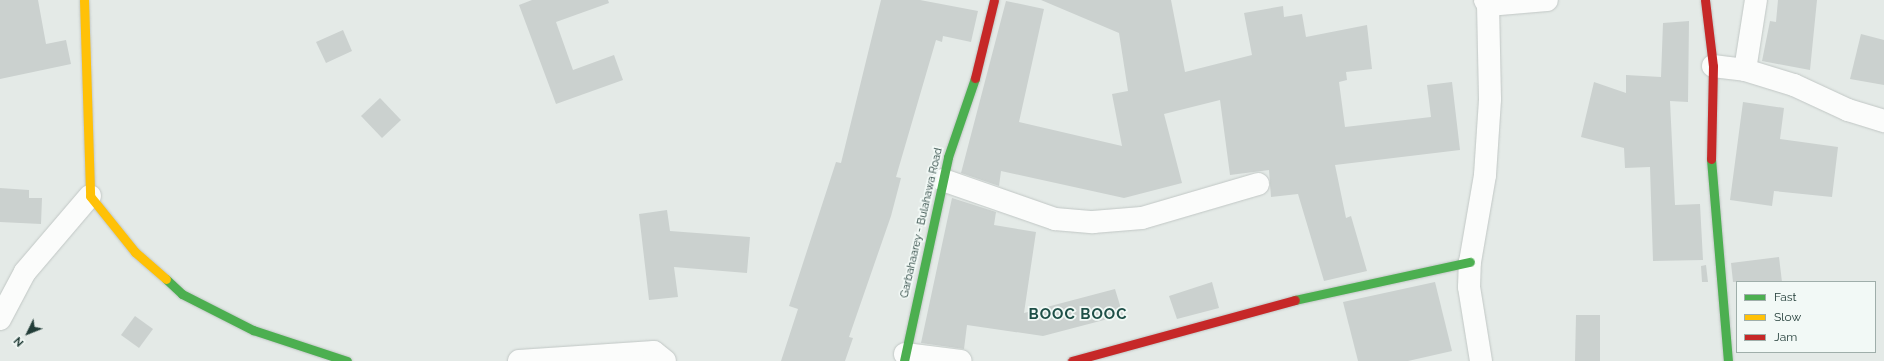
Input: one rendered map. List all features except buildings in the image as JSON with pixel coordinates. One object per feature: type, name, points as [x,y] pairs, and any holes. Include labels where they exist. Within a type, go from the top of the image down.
[{"type":"street","points":[[84,0],[90,196],[135,252],[182,294],[253,330],[347,361]]},
{"type":"street","name":"Garbahaarey - Bulahawa Road","points":[[905,357],[943,180],[970,98],[994,0]]},
{"type":"street","points":[[1481,361],[1469,287],[1470,262],[1486,160],[1490,99],[1486,3],[1547,0]]},
{"type":"street","points":[[1705,0],[1712,66],[1712,184],[1728,361]]},
{"type":"street","points":[[1745,70],[1756,0]]},
{"type":"street","points":[[1712,66],[1745,70],[1794,85],[1848,110],[1884,121]]},
{"type":"street","points":[[943,180],[1055,219],[1093,222],[1142,218],[1258,184]]},
{"type":"street","points":[[0,319],[25,272],[90,196]]},
{"type":"street","points":[[1072,361],[1294,300],[1470,262]]},
{"type":"street","points":[[519,361],[654,352],[665,361]]},
{"type":"street","points":[[905,357],[961,361]]},
{"type":"traffic: fast","points":[[904,361],[948,157],[975,78]]},
{"type":"traffic: fast","points":[[1711,159],[1728,361]]},
{"type":"traffic: fast","points":[[1295,300],[1470,262]]},
{"type":"traffic: fast","points":[[166,279],[182,294],[253,330],[347,361]]},
{"type":"traffic: slow","points":[[84,0],[90,196],[135,252],[166,279]]},
{"type":"traffic: jam","points":[[975,78],[994,0]]},
{"type":"traffic: jam","points":[[1705,0],[1713,66],[1711,159]]},
{"type":"traffic: jam","points":[[1072,361],[1295,300]]},
{"type":"district","name":"BOOC BOOC","points":[[1078,315]]}]
